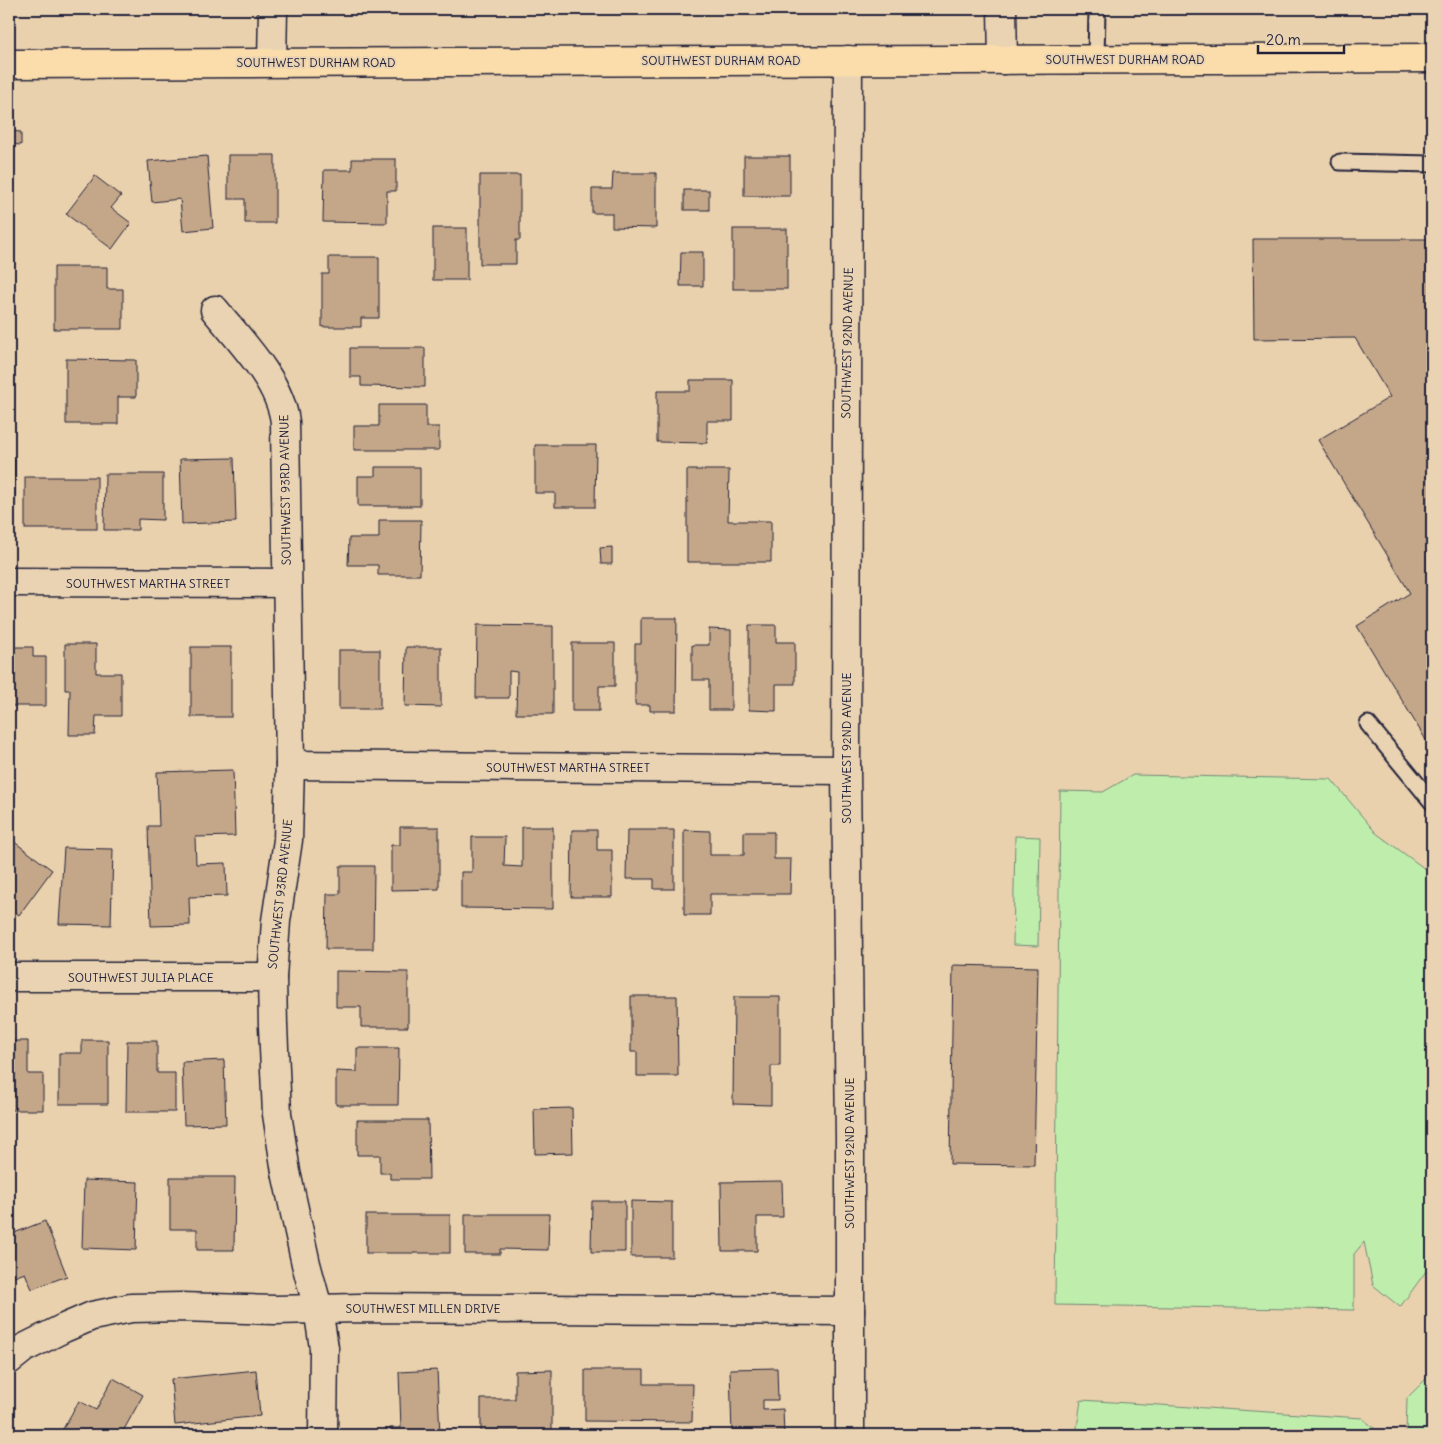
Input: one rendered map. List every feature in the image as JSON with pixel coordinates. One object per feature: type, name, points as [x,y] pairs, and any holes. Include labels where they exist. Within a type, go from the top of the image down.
[{"type":"main road","name":"SOUTHWEST DURHAM ROAD","points":[[9,64],[1432,58]]},
{"type":"street","points":[[272,62],[273,9]]},
{"type":"street","points":[[1002,9],[1003,60]]},
{"type":"street","name":"SOUTHWEST 92ND AVENUE","points":[[848,60],[846,770],[850,1435]]},
{"type":"street","name":"SOUTHWEST 93RD AVENUE","points":[[216,310],[278,395],[285,422],[290,765],[288,840],[276,921],[272,978],[273,1026],[277,1114],[286,1172],[306,1264],[318,1308],[324,1348],[323,1435]]},
{"type":"street","name":"SOUTHWEST MARTHA STREET","points":[[9,582],[287,583]]},
{"type":"street","name":"SOUTHWEST MARTHA STREET","points":[[290,765],[846,770]]},
{"type":"street","name":"SOUTHWEST JULIA PLACE","points":[[9,977],[272,978]]},
{"type":"street","name":"SOUTHWEST MILLEN DRIVE","points":[[9,1360],[24,1348],[92,1316],[131,1308],[850,1311]]},
{"type":"lane","points":[[1096,60],[1097,9]]},
{"type":"lane","points":[[1340,162],[1432,164]]},
{"type":"lane","points":[[1368,724],[1432,802]]},
{"type":"green space","points":[[1133,775],[1331,779],[1376,833],[1432,874],[1432,1263],[1400,1307],[1373,1285],[1364,1242],[1354,1254],[1354,1310],[1055,1305],[1060,791],[1103,792]]},
{"type":"green space","points":[[1015,836],[1040,837],[1038,946],[1013,945]]},
{"type":"green space","points":[[1432,1373],[1432,1435],[1406,1435],[1407,1398]]},
{"type":"green space","points":[[1081,1400],[1362,1418],[1375,1429],[1375,1435],[1076,1435]]},
{"type":"building","points":[[9,131],[21,132],[21,145],[9,144]]},
{"type":"building","points":[[228,155],[275,155],[275,223],[245,223],[245,199],[228,199]]},
{"type":"building","points":[[207,156],[213,228],[183,231],[180,199],[152,202],[148,161]]},
{"type":"building","points":[[744,156],[790,156],[790,196],[744,196]]},
{"type":"building","points":[[352,159],[396,159],[396,191],[387,191],[387,223],[323,222],[324,170],[352,170]]},
{"type":"building","points":[[613,173],[656,173],[656,228],[612,227],[612,213],[592,213],[592,189],[612,189]]},
{"type":"building","points":[[480,175],[520,175],[520,240],[516,240],[516,264],[480,264]]},
{"type":"building","points":[[95,176],[121,196],[111,208],[131,223],[112,249],[66,214]]},
{"type":"building","points":[[684,190],[709,190],[709,210],[684,210]]},
{"type":"building","points":[[433,228],[467,228],[467,280],[433,280]]},
{"type":"building","points":[[733,229],[787,229],[787,289],[733,289]]},
{"type":"building","points":[[1253,239],[1432,239],[1432,750],[1357,626],[1410,593],[1318,440],[1390,397],[1355,338],[1254,339]]},
{"type":"building","points":[[681,252],[703,252],[703,286],[680,286]]},
{"type":"building","points":[[329,257],[379,257],[379,318],[361,318],[361,327],[322,327],[322,274],[329,274]]},
{"type":"building","points":[[54,267],[107,267],[107,289],[123,289],[123,329],[54,329]]},
{"type":"building","points":[[350,348],[425,348],[425,387],[361,386],[361,377],[350,377]]},
{"type":"building","points":[[66,359],[136,360],[136,397],[118,397],[118,424],[66,424]]},
{"type":"building","points":[[690,380],[733,380],[733,421],[707,421],[707,443],[657,442],[657,391],[690,391]]},
{"type":"building","points":[[379,405],[426,405],[426,427],[439,427],[439,450],[354,450],[354,426],[379,426]]},
{"type":"building","points":[[535,445],[596,445],[595,507],[555,507],[555,493],[535,493]]},
{"type":"building","points":[[234,458],[236,522],[182,524],[180,459]]},
{"type":"building","points":[[9,459],[15,459],[15,522],[9,522]]},
{"type":"building","points":[[375,467],[420,467],[420,506],[358,506],[358,476],[375,476]]},
{"type":"building","points":[[687,470],[729,470],[728,521],[771,521],[771,562],[687,562]]},
{"type":"building","points":[[105,474],[163,474],[163,520],[138,519],[138,530],[104,530]]},
{"type":"building","points":[[25,477],[97,477],[97,529],[25,529]]},
{"type":"building","points":[[379,520],[421,520],[420,575],[378,575],[378,565],[348,565],[349,538],[379,538]]},
{"type":"building","points":[[612,547],[612,564],[601,564],[600,548]]},
{"type":"building","points":[[641,618],[677,618],[676,711],[650,711],[650,705],[635,705],[635,644],[641,644]]},
{"type":"building","points":[[477,625],[553,626],[553,714],[516,714],[517,672],[509,671],[509,698],[476,698]]},
{"type":"building","points":[[749,625],[776,625],[776,642],[795,642],[795,684],[776,684],[776,711],[749,710]]},
{"type":"building","points":[[709,629],[731,630],[731,710],[709,710],[709,680],[692,680],[692,645],[709,645]]},
{"type":"building","points":[[572,643],[615,643],[615,686],[599,686],[599,711],[572,711]]},
{"type":"building","points":[[65,644],[96,644],[96,673],[121,673],[121,716],[96,716],[95,735],[69,735],[70,690],[65,690]]},
{"type":"building","points":[[9,647],[33,647],[33,657],[46,657],[46,706],[9,706]]},
{"type":"building","points":[[191,647],[231,647],[231,717],[191,717]]},
{"type":"building","points":[[406,647],[441,647],[441,707],[405,706]]},
{"type":"building","points":[[339,650],[380,650],[380,709],[339,709]]},
{"type":"building","points":[[233,770],[235,836],[195,837],[196,864],[226,863],[227,896],[189,897],[190,925],[151,926],[148,826],[159,826],[157,772]]},
{"type":"building","points":[[400,827],[439,827],[439,889],[391,890],[391,845],[400,845]]},
{"type":"building","points":[[522,827],[553,827],[553,909],[461,908],[461,872],[472,872],[472,837],[505,837],[504,866],[522,867]]},
{"type":"building","points":[[572,830],[597,830],[597,850],[612,850],[612,897],[571,897]]},
{"type":"building","points":[[627,830],[674,830],[674,889],[654,889],[654,879],[626,879]]},
{"type":"building","points":[[684,830],[710,831],[710,855],[744,855],[744,832],[774,832],[774,859],[791,859],[790,894],[710,894],[710,915],[684,915]]},
{"type":"building","points":[[9,838],[52,870],[19,915],[9,908]]},
{"type":"building","points":[[64,848],[113,849],[111,925],[59,924]]},
{"type":"building","points":[[340,866],[374,866],[373,949],[326,949],[327,894],[340,894]]},
{"type":"building","points":[[953,965],[1038,967],[1034,1165],[950,1164]]},
{"type":"building","points":[[336,971],[408,972],[408,1027],[361,1027],[361,1007],[336,1007]]},
{"type":"building","points":[[631,996],[677,996],[678,1076],[637,1076],[637,1052],[631,1052]]},
{"type":"building","points":[[734,997],[780,997],[780,1066],[771,1066],[771,1105],[733,1104]]},
{"type":"building","points":[[82,1040],[108,1040],[108,1104],[59,1104],[59,1053],[82,1053]]},
{"type":"building","points":[[9,1041],[28,1041],[28,1074],[43,1074],[43,1110],[9,1110]]},
{"type":"building","points":[[127,1041],[157,1041],[157,1073],[175,1073],[175,1112],[126,1112]]},
{"type":"building","points":[[357,1048],[399,1048],[398,1105],[336,1105],[336,1071],[357,1072]]},
{"type":"building","points":[[224,1060],[226,1124],[184,1125],[182,1062]]},
{"type":"building","points":[[572,1108],[573,1153],[535,1154],[534,1109]]},
{"type":"building","points":[[357,1120],[428,1120],[429,1179],[390,1179],[390,1173],[380,1173],[380,1155],[357,1155]]},
{"type":"building","points":[[170,1177],[235,1177],[234,1250],[197,1250],[197,1229],[170,1229]]},
{"type":"building","points":[[84,1180],[138,1182],[136,1250],[82,1248]]},
{"type":"building","points":[[782,1181],[783,1217],[757,1217],[757,1251],[722,1251],[721,1182]]},
{"type":"building","points":[[592,1201],[625,1201],[625,1252],[591,1252]]},
{"type":"building","points":[[631,1201],[672,1202],[672,1257],[631,1257]]},
{"type":"building","points":[[465,1214],[549,1214],[548,1250],[500,1249],[500,1254],[465,1254]]},
{"type":"building","points":[[366,1215],[450,1215],[450,1253],[366,1253]]},
{"type":"building","points":[[45,1221],[67,1276],[32,1289],[25,1273],[14,1277],[9,1263],[9,1235]]},
{"type":"building","points":[[777,1368],[778,1400],[763,1400],[763,1410],[783,1409],[784,1435],[732,1435],[730,1369]]},
{"type":"building","points":[[256,1370],[260,1416],[175,1425],[171,1379]]},
{"type":"building","points":[[437,1370],[440,1435],[390,1435],[390,1428],[401,1428],[399,1372]]},
{"type":"building","points":[[552,1370],[552,1431],[481,1432],[481,1399],[515,1399],[515,1371]]},
{"type":"building","points":[[585,1370],[644,1370],[644,1384],[693,1384],[692,1422],[585,1421]]},
{"type":"building","points":[[113,1378],[143,1395],[121,1435],[60,1434],[79,1401],[96,1410]]}]
